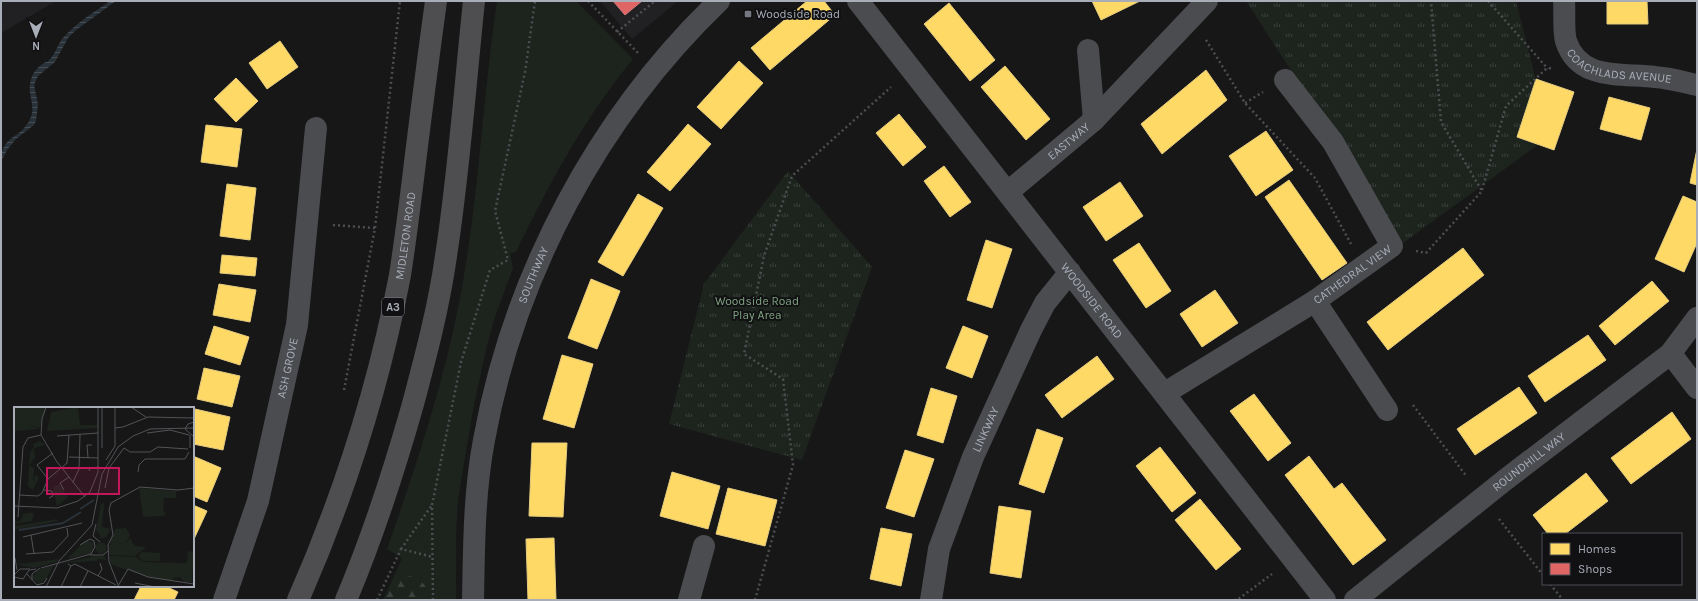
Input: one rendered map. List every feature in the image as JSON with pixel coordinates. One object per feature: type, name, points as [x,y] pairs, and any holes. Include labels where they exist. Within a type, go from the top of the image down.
[{"type":"highway","name":"MIDLETON ROAD","points":[[298,600],[321,546],[354,451],[375,380],[393,308],[406,236],[436,1]]},
{"type":"highway","points":[[346,600],[362,561],[394,471],[430,338],[446,257],[452,215],[474,1]]},
{"type":"street","name":"SOUTHWAY","points":[[473,600],[475,510],[484,440],[499,371],[519,310],[540,258],[585,171],[618,120],[670,53],[698,21],[719,1]]},
{"type":"street","name":"WOODSIDE ROAD","points":[[858,1],[1326,600]]},
{"type":"street","points":[[1094,120],[1191,16],[1207,1]]},
{"type":"street","name":"COACHLADS AVENUE","points":[[1564,1],[1566,40],[1577,61],[1591,70],[1655,77],[1697,85]]},
{"type":"street","name":"EASTWAY","points":[[1008,192],[1094,120],[1088,50]]},
{"type":"street","name":"CATHEDRAL VIEW","points":[[1164,393],[1315,301],[1392,246],[1333,142],[1285,80]]},
{"type":"street","name":"ASH GROVE","points":[[224,600],[258,501],[297,325],[316,128]]},
{"type":"street","name":"LINKWAY","points":[[931,600],[939,549],[973,457],[1034,323],[1045,303],[1070,272]]},
{"type":"street","points":[[1315,301],[1387,410]]},
{"type":"street","name":"ROUNDHILL WAY","points":[[1355,600],[1483,498],[1671,354],[1697,318]]},
{"type":"street","points":[[1671,354],[1697,388]]},
{"type":"street","points":[[690,600],[704,546]]},
{"type":"path","points":[[343,395],[375,228],[400,1]]},
{"type":"path","points":[[433,600],[432,505],[461,362],[490,270],[508,260],[495,211],[525,72],[535,1]]},
{"type":"path","points":[[588,1],[641,56]]},
{"type":"path","points":[[617,32],[654,1]]},
{"type":"path","points":[[1431,1],[1440,122],[1482,191]]},
{"type":"path","points":[[1488,1],[1548,69]]},
{"type":"path","points":[[1191,16],[1245,103],[1315,178],[1363,266]]},
{"type":"path","points":[[1392,246],[1426,253],[1482,191],[1506,106],[1548,69],[1577,61]]},
{"type":"path","points":[[755,600],[793,465],[783,379],[744,354],[764,256],[792,176],[894,84]]},
{"type":"path","points":[[306,222],[375,228]]},
{"type":"path","points":[[1412,404],[1542,574]]},
{"type":"path","points":[[377,600],[401,549],[432,505]]},
{"type":"path","points":[[401,549],[433,557]]},
{"type":"path","points":[[1234,600],[1237,600],[1274,573]]},
{"type":"path","points":[[1551,585],[1563,600]]},
{"type":"shaded area","points":[[1,1],[56,1],[1,33]]},
{"type":"shaded area","points":[[110,1],[116,1],[76,30],[68,38],[55,62],[38,76],[34,85],[38,104],[36,121],[34,125],[16,139],[7,150],[1,162],[2,153],[7,142],[25,127],[31,116],[32,106],[30,85],[34,72],[51,58],[67,33],[85,18]]},
{"type":"shaded area","points":[[600,1],[678,1],[632,39]]},
{"type":"green space","points":[[497,1],[576,1],[633,59],[599,104],[555,176],[516,252],[510,253],[513,268],[494,320],[486,350],[474,405],[458,500],[456,535],[456,600],[429,600],[425,587],[422,583],[413,577],[395,574],[402,558],[387,549],[423,443],[443,372],[460,300],[475,198]]},
{"type":"green space","points":[[1246,1],[1516,1],[1550,136],[1403,243]]},
{"type":"green space","name":"Woodside Road Play Area","points":[[788,171],[872,267],[802,460],[669,424],[704,284]]},
{"type":"green space","points":[[395,574],[414,577],[422,583],[426,587],[429,600],[383,600]]},
{"type":"building: Homes","points":[[807,1],[824,1],[835,15],[770,70],[751,48]]},
{"type":"building: Homes","points":[[1092,1],[1140,1],[1101,20]]},
{"type":"building: Homes","points":[[1607,1],[1647,1],[1648,24],[1607,24]]},
{"type":"building: Homes","points":[[949,3],[995,60],[970,81],[924,24]]},
{"type":"building: Homes","points":[[280,41],[298,67],[267,89],[249,63]]},
{"type":"building: Homes","points":[[739,61],[763,83],[721,129],[697,107]]},
{"type":"building: Homes","points":[[1005,66],[1050,119],[1026,140],[981,87]]},
{"type":"building: Homes","points":[[1206,70],[1227,100],[1162,154],[1141,124]]},
{"type":"building: Homes","points":[[236,78],[258,101],[236,122],[214,99]]},
{"type":"building: Homes","points":[[1536,79],[1574,92],[1554,150],[1517,137]]},
{"type":"building: Homes","points":[[1609,97],[1650,108],[1641,140],[1600,129]]},
{"type":"building: Homes","points":[[899,114],[926,147],[903,166],[876,133]]},
{"type":"building: Homes","points":[[688,124],[711,144],[670,191],[647,172]]},
{"type":"building: Homes","points":[[206,125],[242,129],[237,167],[201,162]]},
{"type":"building: Homes","points":[[1266,131],[1293,170],[1256,196],[1229,156]]},
{"type":"building: Homes","points":[[1697,149],[1697,185],[1690,183]]},
{"type":"building: Homes","points":[[944,166],[971,202],[950,217],[924,181]]},
{"type":"building: Homes","points":[[1289,180],[1347,263],[1322,280],[1265,197]]},
{"type":"building: Homes","points":[[1120,182],[1143,216],[1106,241],[1083,207]]},
{"type":"building: Homes","points":[[227,184],[256,188],[250,240],[220,236]]},
{"type":"building: Homes","points":[[638,194],[663,208],[623,276],[598,262]]},
{"type":"building: Homes","points":[[1683,196],[1697,202],[1697,243],[1684,272],[1655,259]]},
{"type":"building: Homes","points":[[986,240],[1012,249],[992,308],[967,300]]},
{"type":"building: Homes","points":[[1139,243],[1171,291],[1146,308],[1113,260]]},
{"type":"building: Homes","points":[[1463,248],[1484,275],[1388,350],[1367,322]]},
{"type":"building: Homes","points":[[222,255],[257,258],[255,276],[220,273]]},
{"type":"building: Homes","points":[[591,279],[620,291],[597,349],[568,338]]},
{"type":"building: Homes","points":[[1652,281],[1669,301],[1615,345],[1599,326]]},
{"type":"building: Homes","points":[[219,284],[256,290],[250,322],[213,315]]},
{"type":"building: Homes","points":[[1215,290],[1238,323],[1202,347],[1180,314]]},
{"type":"building: Homes","points":[[214,326],[249,337],[240,365],[205,354]]},
{"type":"building: Homes","points":[[963,326],[988,336],[972,378],[946,368]]},
{"type":"building: Homes","points":[[1588,335],[1606,360],[1545,402],[1528,376]]},
{"type":"building: Homes","points":[[562,355],[593,364],[574,428],[543,419]]},
{"type":"building: Homes","points":[[1097,356],[1114,379],[1062,418],[1045,395]]},
{"type":"building: Homes","points":[[204,368],[240,376],[232,407],[197,399]]},
{"type":"building: Homes","points":[[1519,387],[1537,413],[1475,455],[1457,429]]},
{"type":"building: Homes","points":[[931,388],[957,396],[943,443],[917,435]]},
{"type":"building: Homes","points":[[1254,394],[1291,443],[1268,461],[1230,411]]},
{"type":"building: Homes","points":[[195,409],[230,417],[223,450],[194,444]]},
{"type":"building: Homes","points":[[1672,412],[1691,439],[1631,484],[1611,458]]},
{"type":"building: Homes","points":[[1037,429],[1063,438],[1044,493],[1019,484]]},
{"type":"building: Homes","points":[[532,443],[567,443],[563,517],[529,516]]},
{"type":"building: Homes","points":[[1160,447],[1196,493],[1172,512],[1136,466]]},
{"type":"building: Homes","points":[[905,450],[934,459],[914,517],[886,508]]},
{"type":"building: Homes","points":[[194,456],[221,468],[207,502],[194,496]]},
{"type":"building: Homes","points":[[1309,456],[1334,489],[1342,483],[1386,540],[1353,565],[1285,475]]},
{"type":"building: Homes","points":[[672,472],[720,486],[708,529],[660,516]]},
{"type":"building: Homes","points":[[1586,473],[1608,501],[1566,533],[1547,533],[1533,515]]},
{"type":"building: Homes","points":[[728,488],[777,500],[765,546],[716,534]]},
{"type":"building: Homes","points":[[1200,499],[1241,549],[1216,570],[1175,520]]},
{"type":"building: Homes","points":[[194,505],[207,511],[194,539]]},
{"type":"building: Homes","points":[[999,506],[1031,511],[1021,578],[990,573]]},
{"type":"building: Homes","points":[[881,528],[912,534],[901,586],[870,579]]},
{"type":"building: Homes","points":[[554,538],[556,600],[528,600],[526,539]]},
{"type":"building: Homes","points":[[140,587],[167,587],[178,592],[174,600],[134,600]]},
{"type":"building: Shops","points":[[613,1],[642,1],[625,15]]},
{"type":"place","name":"Woodside Road","points":[[748,14]]}]
